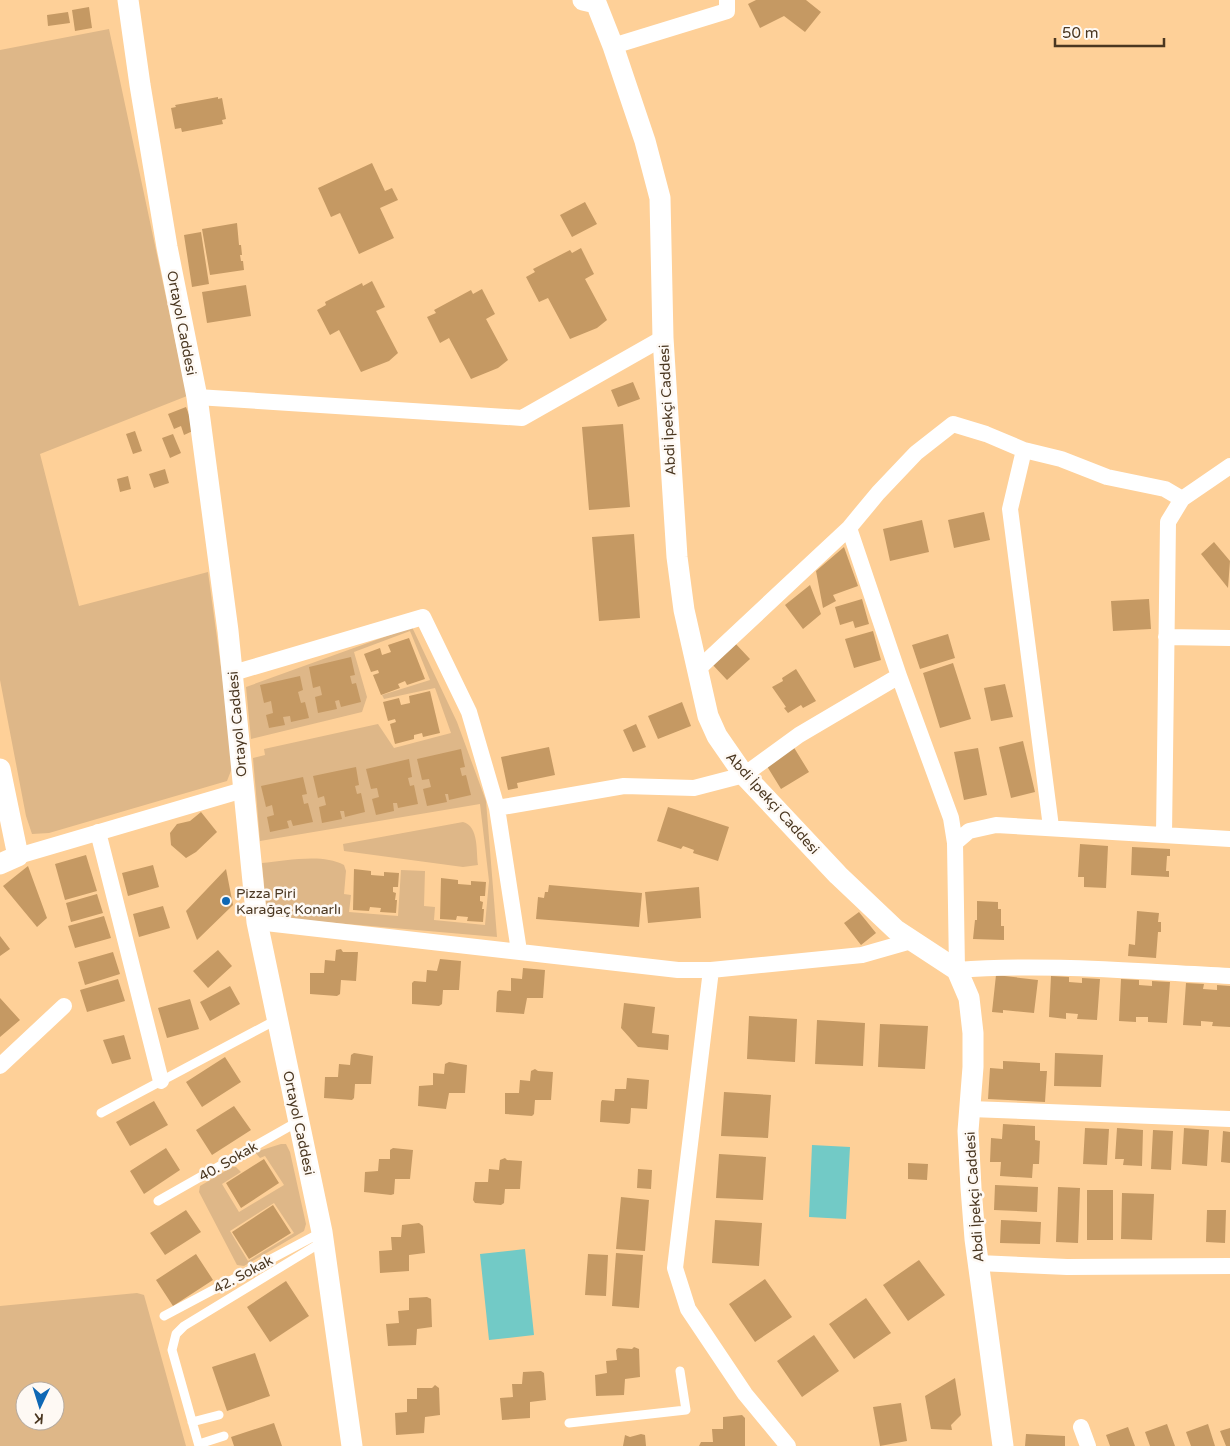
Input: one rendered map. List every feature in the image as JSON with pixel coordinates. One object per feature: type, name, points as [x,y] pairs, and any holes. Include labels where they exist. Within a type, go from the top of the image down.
[{"type":"street","name":"Ortayol Caddesi","points":[[128,0],[167,247],[197,397],[233,673],[257,922],[323,1237],[352,1446]]},
{"type":"street","points":[[613,46],[727,11],[727,0]]},
{"type":"street","name":"Abdi İpekçi Caddesi","points":[[591,1],[613,46],[654,167],[660,198],[663,338],[677,557],[684,610],[696,671],[708,716],[717,736],[744,775],[838,875],[896,930],[956,970],[965,984],[971,1008],[973,1067],[968,1152],[978,1263],[1003,1446]]},
{"type":"street","points":[[197,397],[522,418],[663,338]]},
{"type":"street","points":[[696,671],[849,528],[878,493],[916,454],[953,424],[986,434],[1024,450],[1061,459],[1107,477],[1165,489],[1182,499]]},
{"type":"street","points":[[1024,450],[1010,509],[1051,827]]},
{"type":"street","points":[[1164,834],[1168,522],[1182,499],[1230,466]]},
{"type":"street","points":[[849,528],[899,676],[951,818],[955,843],[956,970],[995,967],[1048,968],[1230,976]]},
{"type":"street","points":[[233,673],[423,617],[469,712],[497,808],[519,951]]},
{"type":"street","points":[[1166,637],[1230,638]]},
{"type":"street","points":[[497,808],[624,786],[694,788],[744,775],[799,735],[899,676]]},
{"type":"street","points":[[0,769],[9,860],[243,790]]},
{"type":"street","points":[[955,843],[969,830],[996,825],[1230,838]]},
{"type":"street","points":[[98,832],[161,1081]]},
{"type":"street","points":[[257,922],[678,970],[710,970],[862,955],[911,941]]},
{"type":"street","points":[[710,970],[675,1268],[688,1309],[745,1394],[788,1446]]},
{"type":"street","points":[[0,1066],[64,1006]]},
{"type":"street","points":[[970,1109],[1230,1119]]},
{"type":"street","points":[[978,1263],[1076,1267],[1230,1266]]},
{"type":"street","points":[[1081,1426],[1088,1446]]},
{"type":"lane","points":[[101,1113],[278,1020]]},
{"type":"lane","name":"40. Sokak","points":[[158,1201],[298,1121]]},
{"type":"lane","points":[[224,1436],[199,1445],[172,1350],[176,1334],[184,1326],[323,1237]]},
{"type":"lane","name":"42. Sokak","points":[[164,1316],[323,1237]]},
{"type":"lane","points":[[569,1423],[686,1410],[680,1371]]},
{"type":"lane","points":[[192,1422],[219,1415]]},
{"type":"shaded area","points":[[109,29],[187,396],[40,454],[79,606],[208,572],[234,763],[227,781],[49,833],[32,834],[26,816],[0,680],[0,50]]},
{"type":"shaded area","points":[[412,627],[457,722],[486,801],[497,937],[267,917],[262,863],[325,859],[344,865],[346,871],[344,894],[351,895],[349,912],[398,916],[401,870],[425,871],[424,906],[435,907],[434,920],[485,925],[489,881],[480,804],[260,841],[253,758],[265,755],[264,749],[378,724],[394,748],[451,733],[435,688],[384,699],[382,695],[430,680],[410,631],[354,652],[367,697],[362,712],[251,739],[246,687]]},
{"type":"shaded area","points":[[463,822],[472,828],[477,846],[478,865],[463,867],[344,851],[343,844]]},
{"type":"shaded area","points":[[286,1144],[290,1152],[306,1224],[304,1231],[244,1266],[237,1265],[199,1192],[200,1186],[232,1167],[236,1167],[241,1172],[222,1184],[239,1212],[284,1185],[265,1156],[260,1158],[255,1152]],"holes":[[[274,1203],[294,1233],[248,1261],[230,1231]]]},
{"type":"shaded area","points":[[137,1293],[144,1295],[186,1446],[0,1446],[0,1306]]},
{"type":"water","points":[[812,1145],[850,1147],[846,1219],[809,1217]]},
{"type":"water","points":[[525,1249],[534,1335],[489,1340],[480,1254]]},
{"type":"building","points":[[756,0],[806,0],[821,12],[805,32],[784,16],[760,28],[748,4]]},
{"type":"building","points":[[89,7],[92,28],[75,31],[72,10]]},
{"type":"building","points":[[68,12],[70,23],[48,26],[47,15]]},
{"type":"building","points":[[218,97],[218,99],[222,98],[226,119],[222,120],[223,124],[182,132],[181,128],[175,129],[171,108],[176,107],[175,105]]},
{"type":"building","points":[[372,163],[385,191],[392,188],[398,200],[380,208],[394,238],[359,254],[340,213],[331,217],[318,188]]},
{"type":"building","points":[[585,202],[597,224],[572,237],[560,215]]},
{"type":"building","points":[[237,223],[242,255],[240,255],[244,270],[210,275],[202,229]]},
{"type":"building","points":[[201,232],[209,284],[192,287],[184,235]]},
{"type":"building","points":[[581,248],[594,274],[585,279],[607,320],[597,328],[570,339],[548,298],[539,302],[526,277],[535,272],[533,269],[570,250],[572,253]]},
{"type":"building","points":[[372,281],[385,307],[376,311],[398,353],[389,361],[361,372],[339,330],[330,335],[317,310],[326,305],[325,302],[362,283],[363,286]]},
{"type":"building","points":[[246,285],[251,316],[207,323],[202,292]]},
{"type":"building","points":[[482,289],[495,314],[486,319],[508,360],[498,368],[471,379],[449,338],[440,343],[427,317],[436,313],[434,310],[471,290],[473,294]]},
{"type":"building","points":[[633,382],[640,399],[618,407],[611,390]]},
{"type":"building","points":[[186,407],[195,430],[184,435],[181,426],[174,429],[168,414]]},
{"type":"building","points":[[623,424],[630,507],[589,510],[582,427]]},
{"type":"building","points":[[135,431],[142,451],[133,454],[126,434]]},
{"type":"building","points":[[173,434],[181,453],[170,458],[162,438]]},
{"type":"building","points":[[165,469],[169,483],[154,488],[149,474]]},
{"type":"building","points":[[128,476],[131,489],[120,492],[117,479]]},
{"type":"building","points":[[984,512],[990,540],[954,548],[948,520]]},
{"type":"building","points":[[922,520],[929,552],[890,561],[883,529]]},
{"type":"building","points":[[634,534],[640,618],[599,621],[592,537]]},
{"type":"building","points":[[1214,542],[1230,561],[1228,588],[1201,554]]},
{"type":"building","points":[[844,547],[858,586],[833,595],[836,601],[823,608],[816,571]]},
{"type":"building","points":[[810,585],[821,614],[803,629],[785,605]]},
{"type":"building","points":[[862,599],[869,624],[855,628],[853,621],[840,625],[835,607]]},
{"type":"building","points":[[1149,599],[1151,629],[1113,631],[1111,601]]},
{"type":"building","points":[[873,631],[881,660],[854,668],[845,639]]},
{"type":"building","points":[[948,634],[955,658],[920,669],[912,645]]},
{"type":"building","points":[[409,638],[425,679],[407,685],[405,681],[398,684],[400,688],[381,695],[373,675],[379,673],[378,670],[371,672],[364,654],[380,648],[382,655],[391,652],[388,645]]},
{"type":"building","points":[[734,642],[750,659],[727,680],[711,663]]},
{"type":"building","points":[[351,657],[355,675],[350,676],[352,684],[356,683],[361,702],[341,707],[339,700],[335,701],[337,709],[318,713],[315,697],[322,695],[320,686],[313,688],[309,667]]},
{"type":"building","points":[[953,663],[971,719],[940,728],[923,673]]},
{"type":"building","points":[[796,669],[816,701],[803,708],[801,705],[788,713],[772,687],[783,681],[782,678]]},
{"type":"building","points":[[300,676],[303,690],[298,692],[301,703],[305,702],[309,718],[291,722],[290,716],[283,717],[285,725],[269,728],[266,715],[273,713],[271,701],[264,703],[260,685]]},
{"type":"building","points":[[1005,684],[1013,717],[991,721],[984,688]]},
{"type":"building","points":[[430,691],[440,733],[423,737],[422,733],[414,735],[414,739],[395,744],[390,724],[396,722],[395,719],[388,721],[383,702],[399,698],[401,705],[410,703],[409,696]]},
{"type":"building","points":[[682,702],[691,726],[658,739],[648,716]]},
{"type":"building","points":[[636,724],[646,747],[633,752],[623,730]]},
{"type":"building","points":[[1023,741],[1035,792],[1011,798],[999,747]]},
{"type":"building","points":[[793,746],[809,772],[781,789],[765,763]]},
{"type":"building","points":[[549,747],[555,775],[517,783],[518,788],[508,790],[501,757]]},
{"type":"building","points":[[978,748],[987,795],[964,800],[954,752]]},
{"type":"building","points":[[461,749],[465,767],[460,768],[462,776],[466,775],[471,795],[449,800],[448,794],[445,794],[447,802],[427,806],[423,789],[431,787],[429,779],[422,780],[417,759]]},
{"type":"building","points":[[409,759],[412,777],[408,778],[410,786],[414,785],[418,804],[398,808],[397,803],[393,803],[394,811],[376,815],[372,799],[379,797],[377,788],[371,789],[366,769]]},
{"type":"building","points":[[356,767],[359,785],[355,786],[357,794],[361,793],[365,812],[345,817],[344,811],[340,811],[342,819],[322,823],[319,807],[326,805],[324,796],[318,798],[313,776]]},
{"type":"building","points":[[303,777],[307,794],[302,795],[304,804],[308,803],[313,822],[293,826],[291,820],[287,821],[289,828],[270,832],[267,817],[274,815],[272,805],[266,807],[261,786]]},
{"type":"building","points":[[668,807],[729,827],[718,861],[693,853],[694,850],[683,846],[681,849],[657,841]]},
{"type":"building","points":[[201,812],[217,832],[196,852],[186,858],[171,845],[170,833],[177,824],[190,821]]},
{"type":"building","points":[[1080,844],[1108,846],[1106,888],[1084,887],[1084,877],[1078,877]]},
{"type":"building","points":[[1132,847],[1170,849],[1170,856],[1167,856],[1166,871],[1169,871],[1169,877],[1131,875]]},
{"type":"building","points":[[86,855],[97,891],[65,900],[55,864]]},
{"type":"building","points":[[153,865],[159,887],[128,896],[122,873]]},
{"type":"building","points":[[28,866],[47,918],[37,927],[3,886]]},
{"type":"building","points":[[226,869],[233,905],[197,940],[186,911]]},
{"type":"building","points":[[354,869],[371,871],[371,875],[384,876],[384,872],[399,873],[398,887],[393,887],[393,892],[396,893],[395,900],[397,900],[396,913],[380,912],[381,908],[370,907],[369,911],[353,910]]},
{"type":"building","points":[[441,878],[458,880],[458,884],[471,885],[471,881],[486,882],[485,896],[480,896],[480,901],[483,902],[482,909],[484,909],[483,922],[467,921],[468,917],[457,916],[456,920],[440,919]]},
{"type":"building","points":[[549,885],[642,893],[639,927],[536,919],[538,897],[544,898],[545,892],[548,892]]},
{"type":"building","points":[[699,887],[701,918],[648,923],[645,892]]},
{"type":"building","points":[[97,894],[103,913],[71,922],[66,903]]},
{"type":"building","points":[[977,901],[998,902],[998,909],[1001,909],[1001,926],[1004,926],[1004,940],[973,939],[975,920],[977,920]]},
{"type":"building","points":[[163,906],[170,928],[139,937],[133,914]]},
{"type":"building","points":[[1137,911],[1159,913],[1158,922],[1161,922],[1161,932],[1158,932],[1156,958],[1128,956],[1129,944],[1135,945]]},
{"type":"building","points":[[859,912],[876,933],[861,945],[844,923]]},
{"type":"building","points":[[104,916],[111,938],[75,948],[68,926]]},
{"type":"building","points":[[0,936],[10,949],[0,956]]},
{"type":"building","points":[[341,949],[343,952],[358,952],[356,981],[341,980],[340,994],[337,996],[310,994],[310,973],[324,973],[325,960],[335,961],[336,950]]},
{"type":"building","points":[[218,950],[232,966],[208,988],[193,971]]},
{"type":"building","points":[[113,952],[120,974],[85,985],[78,962]]},
{"type":"building","points":[[440,959],[461,961],[459,990],[443,990],[442,1004],[439,1006],[412,1004],[412,983],[414,981],[426,982],[427,970],[437,971]]},
{"type":"building","points":[[523,968],[545,970],[543,998],[527,998],[524,1014],[496,1012],[497,992],[499,990],[511,991],[511,978],[522,979]]},
{"type":"building","points":[[996,975],[1038,980],[1034,1013],[1003,1010],[1003,1013],[992,1012]]},
{"type":"building","points":[[1051,976],[1069,977],[1069,982],[1082,983],[1082,978],[1100,979],[1097,1020],[1077,1019],[1078,1014],[1066,1013],[1066,1019],[1049,1017]]},
{"type":"building","points":[[118,979],[125,1001],[87,1012],[80,990]]},
{"type":"building","points":[[1121,979],[1139,980],[1139,985],[1152,986],[1152,981],[1170,982],[1167,1023],[1148,1022],[1148,1017],[1136,1017],[1136,1022],[1119,1021]]},
{"type":"building","points":[[1186,983],[1204,984],[1203,989],[1217,990],[1217,985],[1230,986],[1230,1027],[1212,1026],[1213,1022],[1201,1021],[1201,1026],[1183,1025]]},
{"type":"building","points":[[230,986],[240,1004],[210,1021],[200,1002]]},
{"type":"building","points":[[0,998],[20,1020],[0,1037]]},
{"type":"building","points":[[190,999],[199,1029],[167,1038],[158,1008]]},
{"type":"building","points":[[624,1003],[655,1007],[652,1033],[669,1035],[668,1050],[638,1047],[621,1028]]},
{"type":"building","points":[[749,1016],[797,1019],[795,1062],[747,1059]]},
{"type":"building","points":[[817,1020],[865,1023],[863,1066],[815,1064]]},
{"type":"building","points":[[880,1024],[928,1026],[925,1069],[878,1067]]},
{"type":"building","points":[[124,1035],[131,1059],[112,1064],[103,1040]]},
{"type":"building","points":[[354,1053],[373,1056],[371,1084],[355,1084],[354,1098],[352,1100],[324,1098],[325,1077],[338,1077],[339,1064],[350,1065],[351,1055]]},
{"type":"building","points":[[1055,1053],[1103,1055],[1101,1087],[1054,1086]]},
{"type":"building","points":[[225,1057],[241,1082],[202,1107],[186,1082]]},
{"type":"building","points":[[1003,1061],[1040,1063],[1040,1071],[1047,1071],[1045,1102],[988,1099],[990,1068],[1003,1069]]},
{"type":"building","points":[[449,1062],[467,1065],[465,1093],[449,1093],[446,1109],[418,1106],[419,1086],[433,1085],[433,1073],[444,1074],[445,1064]]},
{"type":"building","points":[[535,1069],[553,1072],[551,1100],[535,1100],[534,1114],[532,1116],[505,1114],[505,1093],[519,1093],[520,1080],[530,1081],[531,1071]]},
{"type":"building","points":[[627,1078],[649,1080],[647,1109],[631,1108],[630,1123],[628,1124],[600,1122],[602,1100],[614,1101],[615,1089],[626,1089]]},
{"type":"building","points":[[724,1092],[771,1095],[768,1138],[721,1136]]},
{"type":"building","points":[[154,1101],[168,1125],[130,1146],[116,1122]]},
{"type":"building","points":[[234,1106],[251,1130],[212,1155],[196,1130]]},
{"type":"building","points":[[1003,1124],[1035,1126],[1035,1140],[1040,1141],[1039,1164],[1033,1164],[1032,1178],[1000,1176],[1001,1162],[990,1162],[991,1138],[1002,1139]]},
{"type":"building","points":[[1085,1128],[1109,1129],[1107,1165],[1083,1164]]},
{"type":"building","points":[[1117,1128],[1143,1130],[1142,1166],[1123,1165],[1124,1159],[1115,1159]]},
{"type":"building","points":[[1184,1128],[1209,1130],[1207,1166],[1182,1164]]},
{"type":"building","points":[[1153,1130],[1173,1131],[1171,1170],[1151,1169]]},
{"type":"building","points":[[1223,1131],[1230,1132],[1230,1163],[1221,1162]]},
{"type":"building","points":[[166,1148],[180,1170],[144,1194],[130,1171]]},
{"type":"building","points":[[393,1148],[413,1150],[410,1179],[395,1179],[394,1194],[391,1195],[364,1192],[365,1172],[378,1171],[379,1159],[390,1159],[390,1150]]},
{"type":"building","points":[[719,1154],[766,1157],[763,1200],[716,1198]]},
{"type":"building","points":[[505,1158],[507,1160],[522,1161],[520,1189],[505,1189],[504,1203],[501,1205],[475,1203],[473,1200],[475,1182],[488,1182],[489,1169],[499,1170],[500,1160]]},
{"type":"building","points":[[264,1159],[279,1183],[241,1208],[226,1183]]},
{"type":"building","points":[[908,1163],[928,1164],[927,1180],[908,1179]]},
{"type":"building","points":[[638,1169],[652,1170],[651,1189],[637,1188]]},
{"type":"building","points":[[995,1185],[1038,1187],[1037,1212],[994,1210]]},
{"type":"building","points":[[1058,1187],[1080,1188],[1078,1243],[1056,1242]]},
{"type":"building","points":[[1087,1190],[1113,1190],[1113,1240],[1087,1240]]},
{"type":"building","points":[[1122,1193],[1154,1194],[1152,1240],[1121,1239]]},
{"type":"building","points":[[621,1197],[649,1200],[645,1251],[616,1249]]},
{"type":"building","points":[[273,1205],[291,1233],[249,1259],[232,1232]]},
{"type":"building","points":[[186,1210],[201,1232],[165,1255],[150,1233]]},
{"type":"building","points":[[1207,1210],[1226,1210],[1225,1243],[1206,1242]]},
{"type":"building","points":[[715,1220],[762,1223],[759,1266],[712,1263]]},
{"type":"building","points":[[1001,1220],[1041,1222],[1040,1244],[1000,1243]]},
{"type":"building","points":[[419,1223],[423,1226],[425,1253],[409,1255],[409,1271],[380,1273],[379,1251],[392,1250],[391,1237],[401,1237],[402,1225]]},
{"type":"building","points":[[616,1253],[643,1255],[639,1308],[612,1306]]},
{"type":"building","points":[[196,1254],[213,1280],[173,1306],[156,1280]]},
{"type":"building","points":[[588,1254],[608,1255],[606,1296],[585,1295]]},
{"type":"building","points":[[919,1260],[945,1295],[908,1321],[883,1285]]},
{"type":"building","points":[[765,1279],[792,1317],[755,1342],[729,1304]]},
{"type":"building","points":[[286,1281],[309,1316],[270,1342],[247,1307]]},
{"type":"building","points":[[427,1297],[431,1299],[432,1327],[417,1329],[416,1345],[388,1346],[386,1324],[399,1323],[398,1311],[409,1310],[409,1298]]},
{"type":"building","points":[[866,1298],[891,1333],[854,1359],[829,1324]]},
{"type":"building","points":[[814,1335],[839,1371],[802,1397],[777,1361]]},
{"type":"building","points":[[634,1347],[639,1349],[640,1377],[625,1379],[624,1395],[596,1396],[595,1375],[607,1373],[606,1361],[617,1360],[616,1350],[618,1348],[632,1349]]},
{"type":"building","points":[[255,1353],[270,1396],[227,1411],[212,1367]]},
{"type":"building","points":[[541,1371],[544,1373],[546,1400],[530,1402],[530,1418],[502,1420],[500,1398],[513,1397],[512,1384],[522,1384],[523,1372]]},
{"type":"building","points":[[955,1378],[961,1415],[951,1425],[952,1430],[931,1429],[925,1396]]},
{"type":"building","points":[[435,1385],[439,1388],[440,1415],[425,1417],[424,1433],[396,1435],[395,1413],[407,1412],[407,1399],[417,1399],[417,1388],[432,1388]]},
{"type":"building","points":[[901,1403],[907,1441],[880,1446],[873,1407]]},
{"type":"building","points":[[742,1415],[745,1418],[745,1446],[699,1446],[701,1442],[713,1442],[712,1429],[723,1429],[723,1417]]},
{"type":"building","points":[[274,1423],[282,1446],[234,1446],[231,1437]]},
{"type":"building","points":[[1167,1424],[1175,1446],[1150,1446],[1145,1432]]},
{"type":"building","points":[[1208,1424],[1215,1446],[1191,1446],[1186,1432]]},
{"type":"building","points":[[1128,1427],[1135,1446],[1110,1446],[1106,1435]]},
{"type":"building","points":[[1230,1428],[1230,1446],[1226,1446],[1220,1431]]},
{"type":"building","points":[[641,1434],[645,1435],[646,1446],[623,1446],[625,1435],[630,1437]]},
{"type":"building","points":[[1026,1434],[1065,1436],[1065,1446],[1025,1446]]},
{"type":"place","name":"Pizza Piri Karağaç Konarlı","points":[[226,901]]}]
